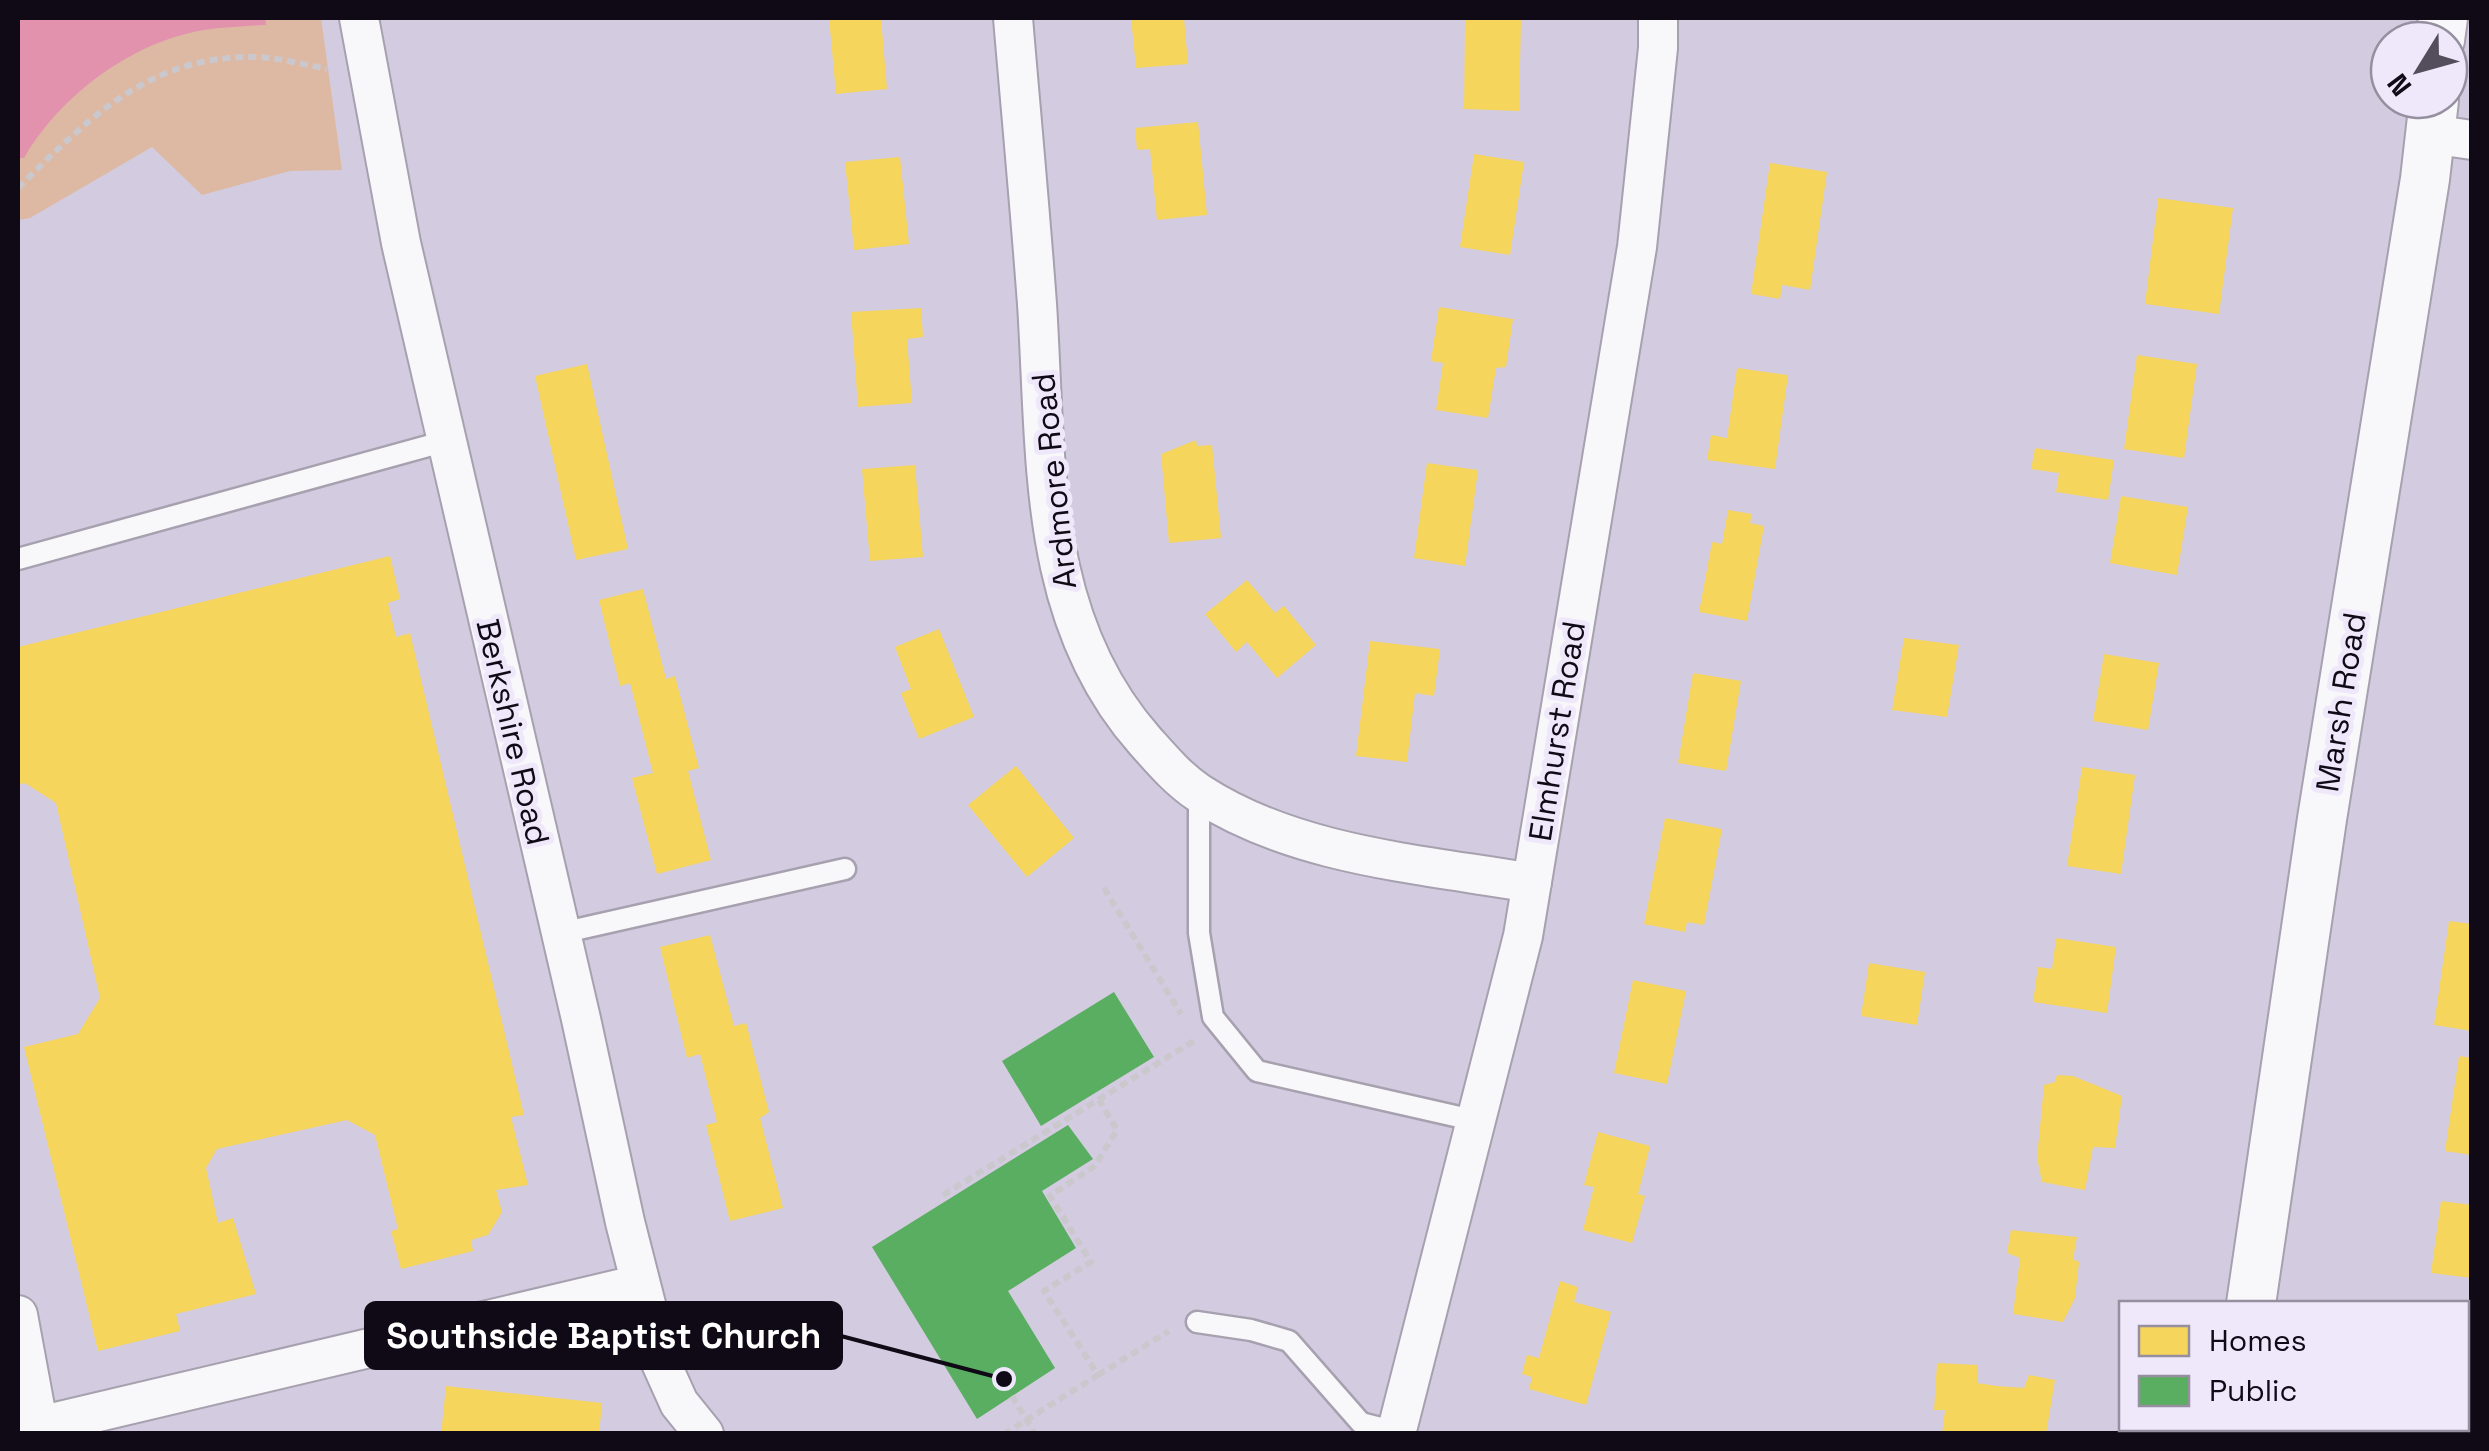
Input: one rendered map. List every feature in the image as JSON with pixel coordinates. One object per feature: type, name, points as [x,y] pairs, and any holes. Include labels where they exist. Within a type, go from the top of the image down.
[{"type":"street","name":"Berkshire Road","points":[[359,18],[401,243],[640,1284],[661,1363],[679,1403],[704,1434]]},
{"type":"street","name":"Ardmore Road","points":[[1014,18],[1045,461],[1058,566],[1081,641],[1125,718],[1170,769],[1199,793],[1290,837],[1378,857],[1532,883]]},
{"type":"street","name":"Elmhurst Road","points":[[1396,1433],[1523,936],[1637,247],[1658,18]]},
{"type":"street","name":"Marsh Road","points":[[2251,1301],[2445,125]]},
{"type":"street","points":[[18,1315],[39,1430],[640,1284]]},
{"type":"lane","points":[[18,559],[446,440]]},
{"type":"lane","points":[[1199,793],[1199,933],[1213,1017],[1257,1071],[1477,1121]]},
{"type":"lane","points":[[561,934],[844,870]]},
{"type":"lane","points":[[1198,1322],[1251,1330],[1289,1341],[1362,1422],[1396,1433]]},
{"type":"path","points":[[18,188],[106,105],[174,68],[255,56],[327,69]]},
{"type":"path","points":[[1104,888],[1186,1022]]},
{"type":"path","points":[[943,1194],[1196,1039]]},
{"type":"path","points":[[1098,1100],[1117,1130],[1095,1166],[1050,1196],[1090,1262],[1044,1291],[1098,1375]]},
{"type":"path","points":[[1004,1434],[1146,1346]]},
{"type":"path","points":[[1012,1396],[1035,1434]]},
{"type":"shaded area","points":[[18,18],[321,18],[342,170],[290,171],[202,195],[152,147],[30,218],[18,220]]},
{"type":"shaded area","points":[[18,18],[265,18],[266,25],[177,36],[124,59],[78,93],[39,135],[24,158],[18,158]]},
{"type":"building: Homes","points":[[829,18],[881,18],[887,89],[836,94]]},
{"type":"building: Homes","points":[[1131,18],[1184,18],[1188,64],[1136,68]]},
{"type":"building: Homes","points":[[1465,18],[1521,18],[1519,111],[1464,109]]},
{"type":"building: Homes","points":[[1198,122],[1207,215],[1157,220],[1150,149],[1137,150],[1135,128]]},
{"type":"building: Homes","points":[[1474,154],[1524,162],[1510,255],[1460,247]]},
{"type":"building: Homes","points":[[900,157],[909,244],[854,250],[845,162]]},
{"type":"building: Homes","points":[[1770,163],[1827,172],[1810,290],[1782,285],[1780,299],[1751,294]]},
{"type":"building: Homes","points":[[2158,198],[2233,208],[2219,314],[2145,304]]},
{"type":"building: Homes","points":[[1439,307],[1513,319],[1506,367],[1496,368],[1488,418],[1436,410],[1443,363],[1431,361]]},
{"type":"building: Homes","points":[[921,308],[923,337],[907,339],[912,403],[858,407],[851,312]]},
{"type":"building: Homes","points":[[2137,355],[2197,364],[2184,458],[2124,449]]},
{"type":"building: Homes","points":[[587,364],[628,549],[576,560],[535,376]]},
{"type":"building: Homes","points":[[1737,368],[1788,375],[1775,469],[1707,460],[1711,435],[1727,438]]},
{"type":"building: Homes","points":[[1196,440],[1197,446],[1212,445],[1221,538],[1169,543],[1161,454]]},
{"type":"building: Homes","points":[[2035,448],[2114,460],[2108,500],[2056,492],[2059,473],[2031,469]]},
{"type":"building: Homes","points":[[1427,463],[1478,470],[1465,566],[1414,558]]},
{"type":"building: Homes","points":[[915,465],[923,557],[870,561],[862,469]]},
{"type":"building: Homes","points":[[2121,496],[2188,507],[2177,575],[2110,563]]},
{"type":"building: Homes","points":[[1728,510],[1752,514],[1750,523],[1764,526],[1747,621],[1699,612],[1712,542],[1722,544]]},
{"type":"building: Homes","points":[[390,556],[400,599],[388,603],[396,637],[410,633],[524,1115],[511,1117],[528,1185],[496,1190],[502,1212],[488,1235],[471,1240],[473,1251],[401,1269],[391,1231],[398,1229],[375,1135],[347,1120],[217,1149],[206,1168],[218,1223],[233,1218],[256,1294],[176,1314],[180,1331],[98,1351],[24,1047],[78,1034],[100,998],[56,803],[25,783],[18,785],[18,647]]},
{"type":"building: Homes","points":[[1247,580],[1275,613],[1284,606],[1316,645],[1277,678],[1247,642],[1236,652],[1205,614]]},
{"type":"building: Homes","points":[[643,589],[666,679],[675,676],[699,768],[688,771],[711,860],[657,874],[632,778],[653,773],[630,683],[620,686],[599,600]]},
{"type":"building: Homes","points":[[939,629],[974,717],[919,739],[901,693],[911,689],[895,647]]},
{"type":"building: Homes","points":[[1904,638],[1959,645],[1947,717],[1892,710]]},
{"type":"building: Homes","points":[[1370,641],[1440,649],[1434,696],[1415,693],[1407,762],[1356,756]]},
{"type":"building: Homes","points":[[2104,654],[2159,663],[2148,730],[2093,721]]},
{"type":"building: Homes","points":[[1693,673],[1741,681],[1726,771],[1678,763]]},
{"type":"building: Homes","points":[[1016,766],[1074,838],[1027,877],[968,805]]},
{"type":"building: Homes","points":[[2082,767],[2135,775],[2121,874],[2067,866]]},
{"type":"building: Homes","points":[[1665,818],[1722,829],[1704,925],[1687,922],[1685,932],[1644,924]]},
{"type":"building: Homes","points":[[2449,921],[2472,924],[2472,1031],[2434,1025]]},
{"type":"building: Homes","points":[[710,935],[734,1026],[746,1023],[769,1112],[760,1118],[783,1208],[730,1221],[706,1125],[717,1122],[700,1054],[687,1058],[660,947]]},
{"type":"building: Homes","points":[[2056,938],[2116,947],[2107,1013],[2033,1002],[2038,967],[2052,969]]},
{"type":"building: Homes","points":[[1869,963],[1925,972],[1917,1025],[1861,1016]]},
{"type":"building: Homes","points":[[1633,980],[1686,991],[1667,1084],[1614,1073]]},
{"type":"building: Homes","points":[[2459,1056],[2472,1058],[2472,1155],[2445,1151]]},
{"type":"building: Homes","points":[[2057,1075],[2073,1076],[2122,1096],[2115,1148],[2093,1147],[2085,1190],[2042,1182],[2037,1158],[2044,1085],[2055,1082]]},
{"type":"building: Homes","points":[[1598,1132],[1650,1146],[1638,1194],[1645,1196],[1632,1243],[1583,1230],[1594,1187],[1584,1185]]},
{"type":"building: Homes","points":[[2441,1201],[2472,1205],[2472,1278],[2431,1273]]},
{"type":"building: Homes","points":[[2011,1230],[2077,1237],[2073,1259],[2079,1262],[2075,1298],[2063,1322],[2013,1314],[2020,1258],[2007,1253]]},
{"type":"building: Homes","points":[[1560,1281],[1578,1287],[1574,1302],[1611,1312],[1586,1405],[1529,1389],[1532,1377],[1522,1374],[1527,1355],[1539,1358]]},
{"type":"building: Homes","points":[[2469,1348],[2472,1348],[2472,1428],[2469,1428]]},
{"type":"building: Homes","points":[[1937,1363],[1977,1365],[1977,1383],[1997,1386],[2024,1388],[2029,1375],[2055,1380],[2046,1434],[1942,1434],[1945,1410],[1934,1410]]},
{"type":"building: Homes","points":[[446,1386],[602,1403],[599,1434],[441,1434]]},
{"type":"building: Public","points":[[1114,992],[1154,1057],[1041,1126],[1002,1061]]},
{"type":"building: Public","points":[[1068,1125],[1093,1159],[1042,1191],[1076,1248],[1008,1291],[1055,1368],[977,1419],[872,1247]]},
{"type":"place","name":"Southside Baptist Church","points":[[1004,1379]]}]
